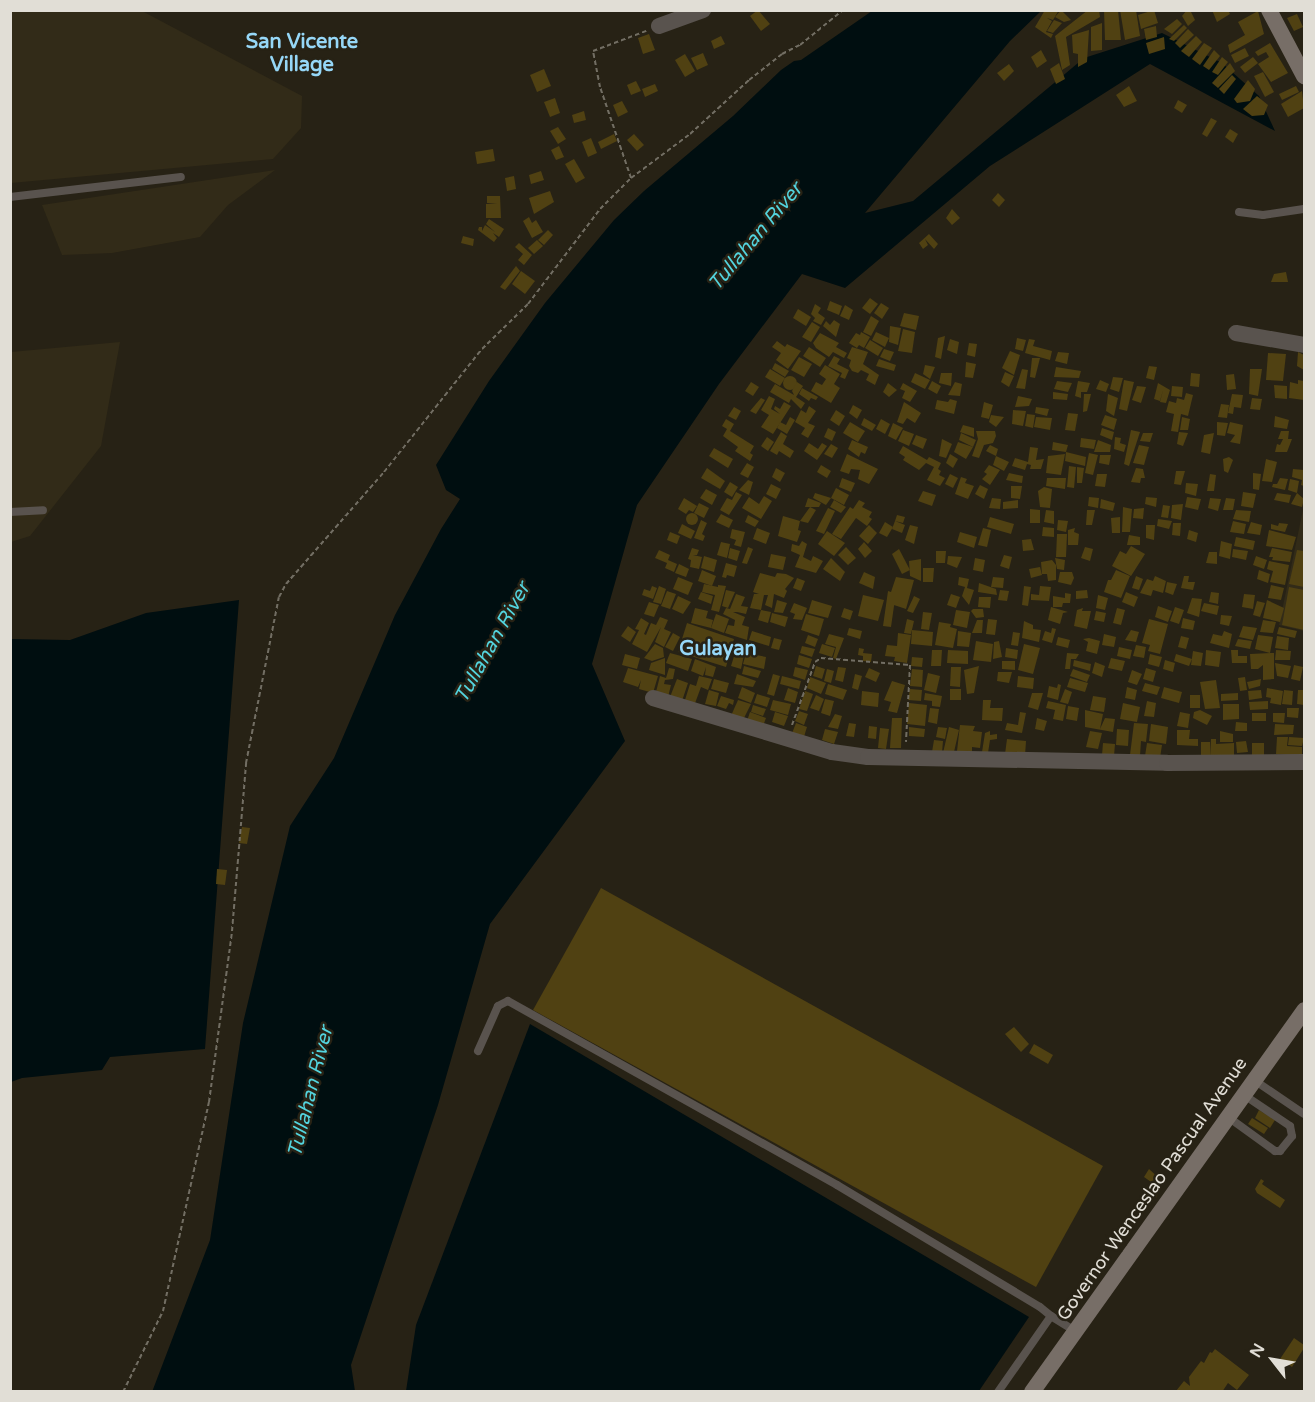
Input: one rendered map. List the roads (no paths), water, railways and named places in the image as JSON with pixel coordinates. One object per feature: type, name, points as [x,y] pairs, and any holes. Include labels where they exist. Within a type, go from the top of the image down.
[{"type":"main road","points":[[1269,10],[1305,76]]},
{"type":"main road","name":"Governor Wenceslao Pascual Avenue","points":[[1032,1392],[1305,1010]]},
{"type":"street","points":[[659,26],[703,10]]},
{"type":"street","points":[[1236,333],[1305,345]]},
{"type":"street","points":[[653,698],[832,752],[868,757],[1167,763],[1305,762]]},
{"type":"lane","points":[[10,197],[181,177]]},
{"type":"lane","points":[[1239,212],[1263,215],[1305,209]]},
{"type":"lane","points":[[10,512],[43,510]]},
{"type":"lane","points":[[478,1051],[498,1006],[508,1001],[837,1185],[1075,1331]]},
{"type":"lane","points":[[1254,1080],[1305,1114]]},
{"type":"lane","points":[[1228,1117],[1275,1151],[1280,1151],[1292,1136],[1290,1126],[1244,1095]]},
{"type":"lane","points":[[998,1392],[1051,1316]]},
{"type":"water","name":"Tullahan River","points":[[872,11],[1041,11],[1010,41],[865,213],[913,201],[1084,58],[1162,33],[1222,63],[1259,96],[1275,131],[1150,64],[990,166],[845,288],[802,274],[719,384],[637,505],[592,664],[625,741],[490,924],[438,1105],[351,1365],[355,1391],[152,1392],[210,1240],[243,1023],[290,826],[334,758],[395,615],[441,529],[460,499],[446,490],[436,465],[489,381],[545,303],[614,220],[644,191],[733,116],[781,70],[794,61],[801,60]]},
{"type":"water","points":[[239,600],[205,1049],[110,1057],[102,1070],[22,1078],[11,1082],[10,639],[70,640],[146,613]]},
{"type":"water","points":[[530,1024],[1029,1317],[979,1391],[406,1391],[416,1325]]},
{"type":"district","name":"San Vicente Village","points":[[302,54]]},
{"type":"district","name":"Gulayan","points":[[718,649]]}]
